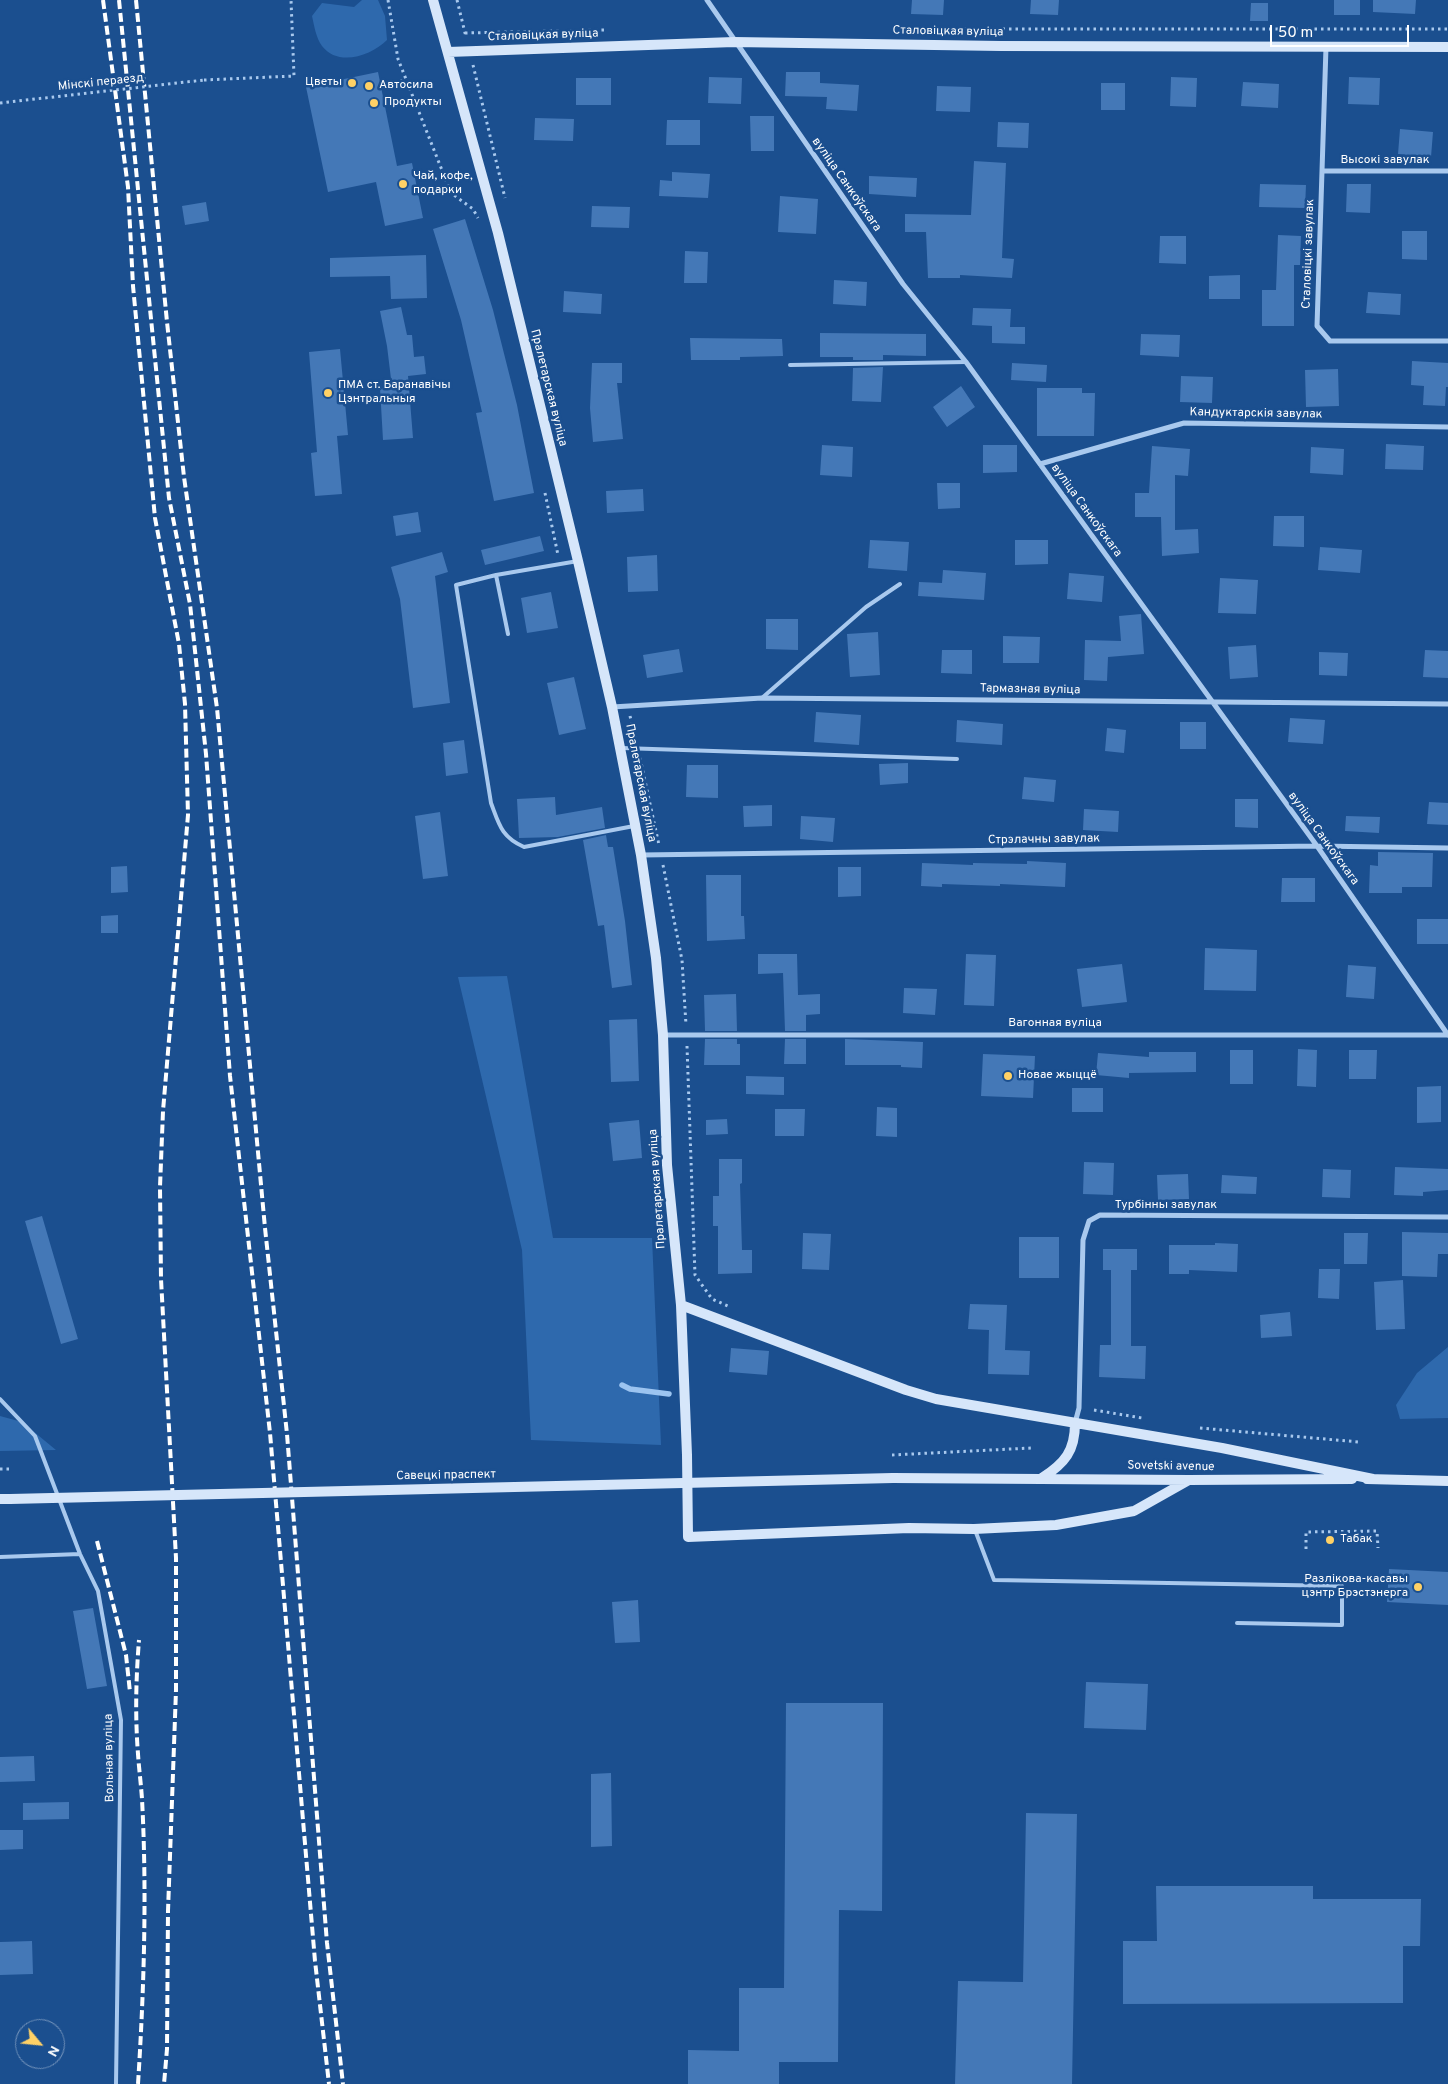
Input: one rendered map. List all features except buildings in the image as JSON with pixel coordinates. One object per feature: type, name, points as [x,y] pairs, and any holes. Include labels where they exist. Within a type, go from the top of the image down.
[{"type":"main road","name":"Пралетарская вуліца","points":[[433,0],[498,233],[578,561],[612,707],[641,855],[656,958],[662,1035],[667,1164],[681,1305],[688,1537],[909,1528],[974,1529]]},
{"type":"main road","name":"Сталовіцкая вуліца","points":[[448,52],[734,42],[1001,46],[1448,47]]},
{"type":"main road","points":[[681,1305],[914,1393],[936,1399],[1222,1448],[1373,1479]]},
{"type":"main road","points":[[1042,1478],[1058,1468],[1067,1456],[1073,1440],[1075,1423]]},
{"type":"main road","name":"Sovetski avenue","points":[[893,1478],[1373,1479],[1448,1481]]},
{"type":"main road","name":"Савецкі праспект","points":[[5,1499],[893,1478]]},
{"type":"main road","points":[[974,1529],[1056,1525],[1134,1511],[1189,1480]]},
{"type":"street","name":"вуліца Санкоўскага","points":[[707,0],[734,42],[904,284],[966,362],[1317,846],[1448,1035]]},
{"type":"street","name":"Сталовіцкі завулак","points":[[1326,46],[1317,326],[1330,341],[1448,341]]},
{"type":"street","name":"Высокі завулак","points":[[1322,171],[1448,171]]},
{"type":"street","name":"Кандуктарскія завулак","points":[[1040,464],[1184,423],[1448,427]]},
{"type":"street","name":"Тармазная вуліца","points":[[612,707],[762,698],[1448,704]]},
{"type":"street","name":"Стрэлачны завулак","points":[[641,855],[1317,846],[1448,848]]},
{"type":"street","name":"Вагонная вуліца","points":[[662,1035],[1448,1035]]},
{"type":"street","name":"Турбінны завулак","points":[[1075,1423],[1079,1408],[1083,1240],[1088,1221],[1100,1216],[1448,1217]]},
{"type":"lane","points":[[790,364],[966,362]]},
{"type":"lane","points":[[578,561],[496,575],[456,585],[491,803],[501,831],[513,843],[524,847],[635,825]]},
{"type":"lane","points":[[496,575],[508,634]]},
{"type":"lane","points":[[762,698],[866,607],[900,584]]},
{"type":"lane","points":[[620,748],[957,759]]},
{"type":"lane","name":"Вольная вуліца","points":[[0,1399],[35,1436],[80,1554],[98,1591],[121,1720],[116,2084]]},
{"type":"lane","points":[[974,1529],[994,1580],[1342,1586],[1342,1625],[1237,1623]]},
{"type":"lane","points":[[0,1557],[80,1554]]},
{"type":"path","name":"Мінскі пераезд","points":[[0,103],[204,80],[294,76],[291,0]]},
{"type":"path","points":[[388,0],[398,59],[451,192],[473,208],[480,222]]},
{"type":"path","points":[[457,0],[505,200]]},
{"type":"path","points":[[381,86],[406,80]]},
{"type":"path","points":[[544,487],[560,563]]},
{"type":"path","points":[[628,706],[682,960],[695,1275],[712,1299],[730,1306]]},
{"type":"path","points":[[1079,1408],[1116,1412],[1143,1418]]},
{"type":"path","points":[[1190,1427],[1359,1442]]},
{"type":"path","points":[[892,1454],[1031,1448]]},
{"type":"path","points":[[0,1469],[9,1469]]},
{"type":"path","points":[[1306,1549],[1306,1532],[1377,1531],[1378,1548]]},
{"type":"shaded area","points":[[362,0],[378,0],[385,16],[387,40],[372,51],[354,57],[345,58],[329,52],[318,39],[312,16],[322,3],[354,7]]},
{"type":"shaded area","points":[[507,976],[553,1238],[652,1238],[661,1445],[531,1440],[522,1250],[458,977]]},
{"type":"shaded area","points":[[1448,1347],[1448,1418],[1400,1419],[1396,1405],[1417,1373]]},
{"type":"shaded area","points":[[0,1416],[22,1422],[56,1450],[0,1451]]},
{"type":"waterway","points":[[622,1385],[630,1389],[669,1394]]},
{"type":"railway","points":[[103,0],[128,187],[133,286],[155,518],[179,644],[185,704],[188,815],[163,1111],[160,1187],[161,1279],[176,1558],[176,1690],[168,1911],[167,2049],[164,2084]]},
{"type":"railway","points":[[119,0],[169,498],[190,604],[206,754],[230,1076],[270,1433],[315,1961],[329,2084]]},
{"type":"railway","points":[[136,0],[184,477],[217,708],[265,1228],[287,1434],[327,1943],[343,2084]]},
{"type":"railway","points":[[97,1541],[126,1655],[130,1692]]},
{"type":"railway","points":[[138,2084],[145,1906],[144,1834],[136,1725],[139,1640]]},
{"type":"place","name":"Цветы","points":[[352,83]]},
{"type":"place","name":"Автосила","points":[[369,86]]},
{"type":"place","name":"Продукты","points":[[374,103]]},
{"type":"place","name":"Чай, кофе, подарки","points":[[403,184]]},
{"type":"place","name":"ПМА ст. Баранавічы Цэнтральныя","points":[[328,393]]},
{"type":"place","name":"Новае жыццё","points":[[1008,1076]]},
{"type":"place","name":"Табак","points":[[1330,1540]]},
{"type":"place","name":"Разлікова-касавы цэнтр Брэстэнерга","points":[[1418,1587]]}]
